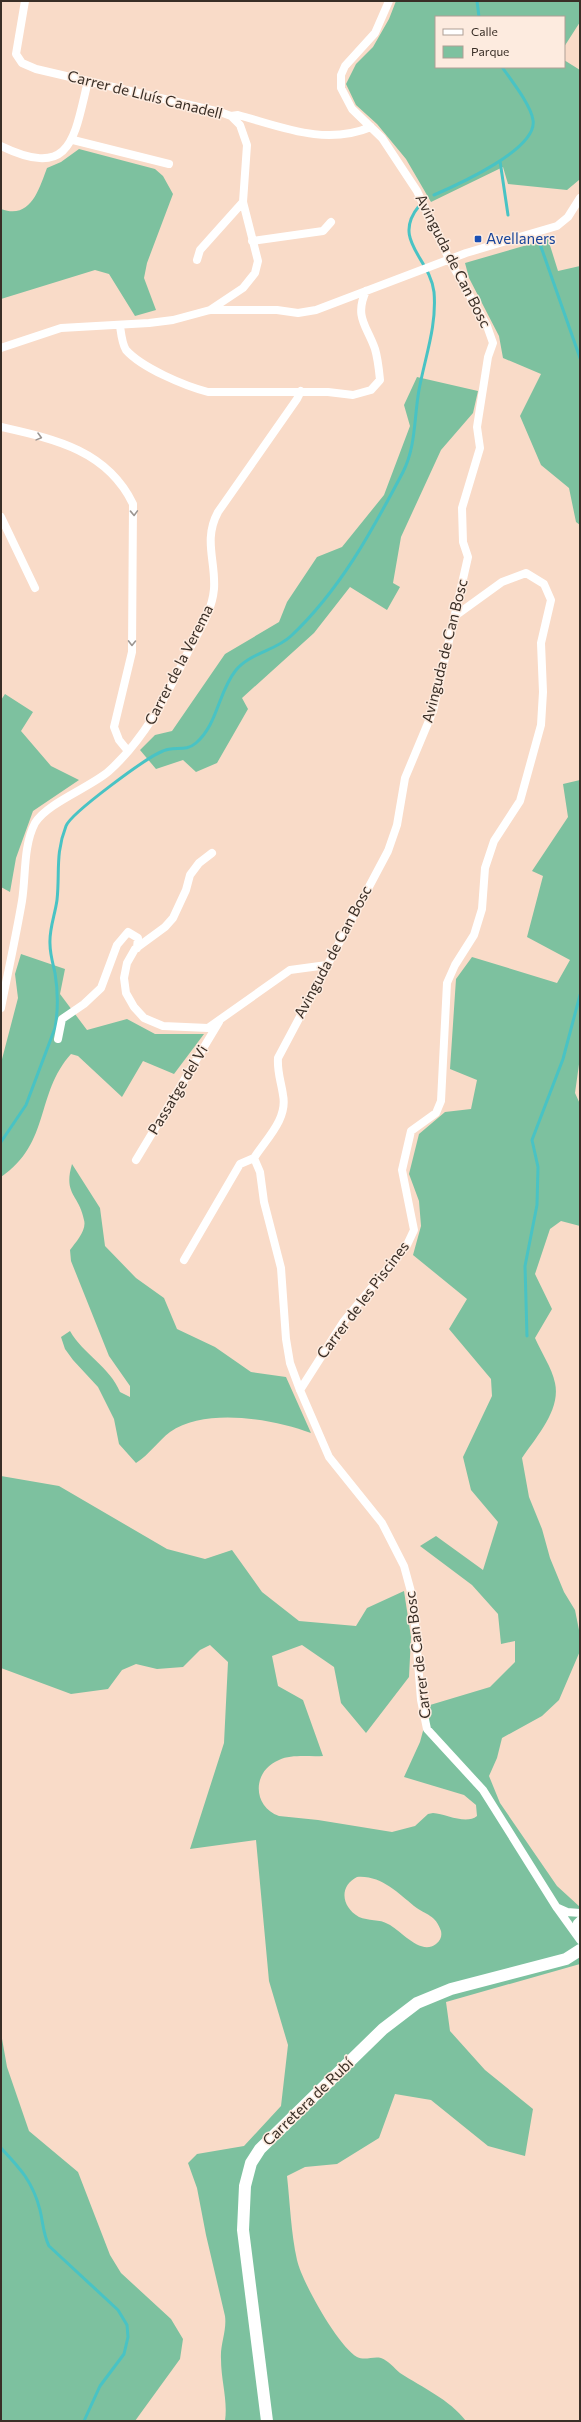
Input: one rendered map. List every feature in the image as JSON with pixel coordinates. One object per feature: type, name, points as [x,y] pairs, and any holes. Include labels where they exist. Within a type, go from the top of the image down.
[{"type":"street","name":"Carrer de Lluís Canadell","points":[[25,1],[16,54],[22,63],[36,69],[220,112],[231,116],[240,126],[247,145],[243,202],[258,261],[255,274],[243,288],[210,310]]},
{"type":"street","name":"Avinguda de Can Bosc","points":[[254,1158],[282,1117],[283,1095],[278,1077],[278,1058],[388,851],[397,825],[405,778],[433,711],[468,557],[463,542],[462,508],[480,448],[477,427],[488,357],[493,343],[487,326],[449,259],[417,191],[382,138],[352,110],[341,88],[342,75],[348,61],[375,33],[389,1]]},
{"type":"street","points":[[1,146],[24,157],[42,160],[53,156],[64,149],[73,140],[88,81]]},
{"type":"street","points":[[231,116],[238,115],[293,131],[318,135],[350,133],[370,127]]},
{"type":"street","points":[[73,140],[169,164]]},
{"type":"street","points":[[1,348],[61,328],[120,326],[173,320],[210,310],[277,310],[298,313],[316,310],[449,259],[557,226],[568,217],[580,198]]},
{"type":"street","points":[[197,260],[200,250],[243,202]]},
{"type":"street","points":[[252,241],[322,231],[331,222]]},
{"type":"street","points":[[120,326],[125,348],[137,359],[180,383],[198,390],[208,392],[301,391],[353,395],[371,390],[380,380],[375,350],[361,316],[361,302],[366,291]]},
{"type":"street","name":"Carrer de la Verema","points":[[1,1008],[22,900],[29,840],[36,822],[56,804],[108,772],[144,731],[164,700],[210,608],[214,583],[210,536],[214,520],[301,391]]},
{"type":"street","points":[[1,427],[67,444],[87,454],[125,487],[133,504],[132,652],[114,727],[119,740],[128,751]]},
{"type":"street","points":[[1,517],[35,588]]},
{"type":"street","name":"Carrer de les Piscines","points":[[300,1390],[344,1321],[407,1245],[414,1230],[402,1170],[411,1131],[436,1113],[441,1101],[447,984],[455,965],[474,935],[482,909],[485,868],[494,841],[520,801],[541,725],[543,692],[541,643],[550,600],[544,584],[530,574],[518,574],[502,582],[455,616]]},
{"type":"street","points":[[212,853],[199,863],[190,875],[186,890],[173,918],[165,927],[137,948],[127,963],[124,978],[126,993],[134,1007],[144,1018],[163,1026],[208,1028],[290,970],[327,965]]},
{"type":"street","points":[[58,1039],[62,1019],[84,1004],[101,988],[117,945],[128,932],[138,938],[137,948]]},
{"type":"street","name":"Passatge del Vi","points":[[136,1160],[220,1020]]},
{"type":"street","points":[[184,1260],[240,1164],[254,1158],[260,1172],[264,1202],[281,1268],[286,1339],[290,1363],[300,1390]]},
{"type":"street","name":"Carrer de Can Bosc","points":[[300,1390],[329,1457],[382,1523],[404,1566],[413,1599],[421,1700],[427,1729],[483,1790],[557,1908],[580,1940]]},
{"type":"street","name":"Carrer de Can Bosc","points":[[557,1908],[579,1915],[577,1923],[580,1931]]},
{"type":"street","name":"Carrer de Can Bosc","points":[[568,1923],[580,1931]]},
{"type":"street","name":"Carretera de Rubí","points":[[267,2421],[243,2230],[245,2186],[251,2163],[260,2149],[384,2029],[417,2003],[452,1989],[566,1959],[580,1950]]},
{"type":"green space","points":[[396,1],[580,1],[580,22],[565,45],[565,16],[435,16],[435,68],[565,68],[565,61],[580,70],[579,180],[567,190],[508,184],[503,167],[431,202],[406,159],[377,124],[356,105],[346,84],[356,64],[373,47],[389,19]]},
{"type":"green space","points":[[79,149],[155,169],[163,176],[173,194],[147,263],[144,278],[156,310],[135,316],[109,274],[95,270],[1,299],[1,209],[11,211],[20,210],[27,206],[37,193],[47,168],[61,162]]},
{"type":"green space","points":[[548,239],[558,271],[580,266],[580,525],[576,522],[569,488],[541,465],[520,416],[541,374],[503,358],[499,336],[469,278],[465,263]]},
{"type":"green space","points":[[417,377],[478,391],[473,413],[441,450],[401,537],[393,583],[400,587],[387,610],[350,587],[314,633],[242,698],[248,709],[217,763],[196,772],[183,760],[156,769],[140,750],[155,735],[172,731],[225,654],[279,622],[287,602],[317,557],[342,547],[384,495],[410,426],[404,405]]},
{"type":"green space","points":[[5,694],[33,712],[21,731],[51,766],[79,780],[33,811],[16,858],[10,892],[1,887],[1,700]]},
{"type":"green space","points":[[580,780],[580,1057],[575,1093],[580,1104],[580,1226],[561,1221],[550,1229],[535,1274],[552,1309],[535,1338],[551,1372],[555,1383],[556,1393],[551,1413],[546,1423],[522,1458],[529,1497],[542,1529],[550,1558],[564,1592],[575,1610],[580,1635],[580,1651],[559,1700],[542,1716],[502,1738],[497,1758],[489,1776],[500,1803],[557,1886],[580,1907],[580,1964],[446,2002],[450,2031],[485,2070],[533,2109],[525,2156],[488,2146],[431,2100],[395,2094],[379,2138],[337,2164],[305,2167],[287,2176],[293,2239],[300,2270],[322,2313],[340,2340],[349,2351],[357,2357],[363,2359],[381,2358],[386,2361],[400,2373],[452,2406],[466,2421],[225,2421],[226,2406],[221,2367],[221,2348],[225,2327],[225,2316],[206,2235],[197,2188],[188,2163],[197,2154],[244,2146],[281,2106],[288,2045],[269,1981],[256,1840],[190,1849],[224,1743],[228,1662],[210,1645],[200,1650],[183,1667],[157,1669],[136,1664],[122,1670],[108,1689],[71,1694],[1,1668],[1,1476],[59,1486],[167,1549],[205,1559],[232,1550],[262,1592],[299,1621],[356,1626],[367,1608],[404,1591],[411,1637],[409,1677],[366,1733],[341,1703],[334,1667],[302,1645],[272,1656],[278,1686],[303,1700],[323,1756],[289,1757],[270,1765],[260,1780],[260,1797],[264,1805],[270,1811],[279,1816],[318,1820],[392,1832],[415,1826],[428,1814],[433,1813],[462,1819],[477,1816],[476,1805],[464,1795],[404,1777],[420,1742],[430,1705],[490,1687],[515,1662],[515,1641],[501,1644],[498,1614],[472,1585],[420,1546],[436,1536],[483,1570],[498,1522],[471,1490],[463,1457],[492,1396],[491,1379],[449,1329],[467,1299],[413,1255],[421,1226],[419,1201],[409,1174],[419,1134],[445,1112],[471,1109],[477,1080],[450,1069],[456,979],[472,957],[557,983],[570,960],[527,937],[543,876],[532,871],[568,817],[563,784]],"holes":[[[357,1877],[366,1877],[388,1886],[414,1906],[433,1918],[439,1925],[441,1931],[441,1938],[438,1942],[430,1947],[417,1945],[385,1922],[359,1917],[353,1913],[344,1897],[345,1891],[351,1881]]]},
{"type":"green space","points":[[21,954],[65,969],[60,994],[87,1030],[127,1019],[155,1034],[204,1034],[174,1074],[143,1061],[122,1097],[78,1056],[71,1054],[60,1069],[52,1085],[36,1134],[28,1149],[17,1164],[1,1177],[1,1063],[18,998],[15,974]]},
{"type":"green space","points":[[72,1164],[100,1208],[105,1246],[136,1278],[164,1298],[177,1329],[215,1347],[251,1372],[286,1377],[311,1433],[278,1423],[240,1418],[220,1418],[185,1424],[170,1432],[146,1456],[136,1463],[119,1444],[114,1419],[98,1387],[73,1360],[65,1349],[61,1337],[70,1331],[82,1347],[110,1375],[120,1392],[130,1397],[130,1386],[109,1356],[71,1261],[70,1250],[80,1236],[85,1224],[82,1211],[73,1194],[69,1182]]},
{"type":"green space","points":[[1,2033],[7,2067],[29,2131],[78,2172],[110,2255],[121,2273],[171,2319],[183,2339],[180,2359],[135,2421],[1,2421]]},
{"type":"waterway","points":[[477,1],[479,16]]},
{"type":"waterway","points":[[434,195],[477,175],[494,165],[523,143],[531,131],[533,120],[529,107],[503,68]]},
{"type":"waterway","points":[[500,161],[508,215]]},
{"type":"waterway","points":[[1,1142],[26,1105],[55,1028],[57,1015],[57,994],[55,973],[50,951],[50,938],[57,900],[60,846],[66,826],[71,819],[95,798],[154,755],[171,749],[192,746],[196,743],[209,727],[225,688],[236,670],[248,660],[285,641],[309,618],[325,599],[354,559],[367,538],[403,472],[410,452],[414,432],[417,400],[434,317],[434,292],[431,280],[410,239],[409,229],[411,218],[419,206]]},
{"type":"waterway","points":[[540,244],[580,358]]},
{"type":"waterway","points":[[527,1336],[525,1266],[537,1205],[538,1167],[532,1140],[563,1059],[580,995]]},
{"type":"waterway","points":[[1,2148],[20,2169],[34,2191],[49,2246],[118,2310],[127,2325],[128,2337],[124,2354],[100,2386],[84,2421]]},
{"type":"place","name":"Avellaners","points":[[478,239]]}]
